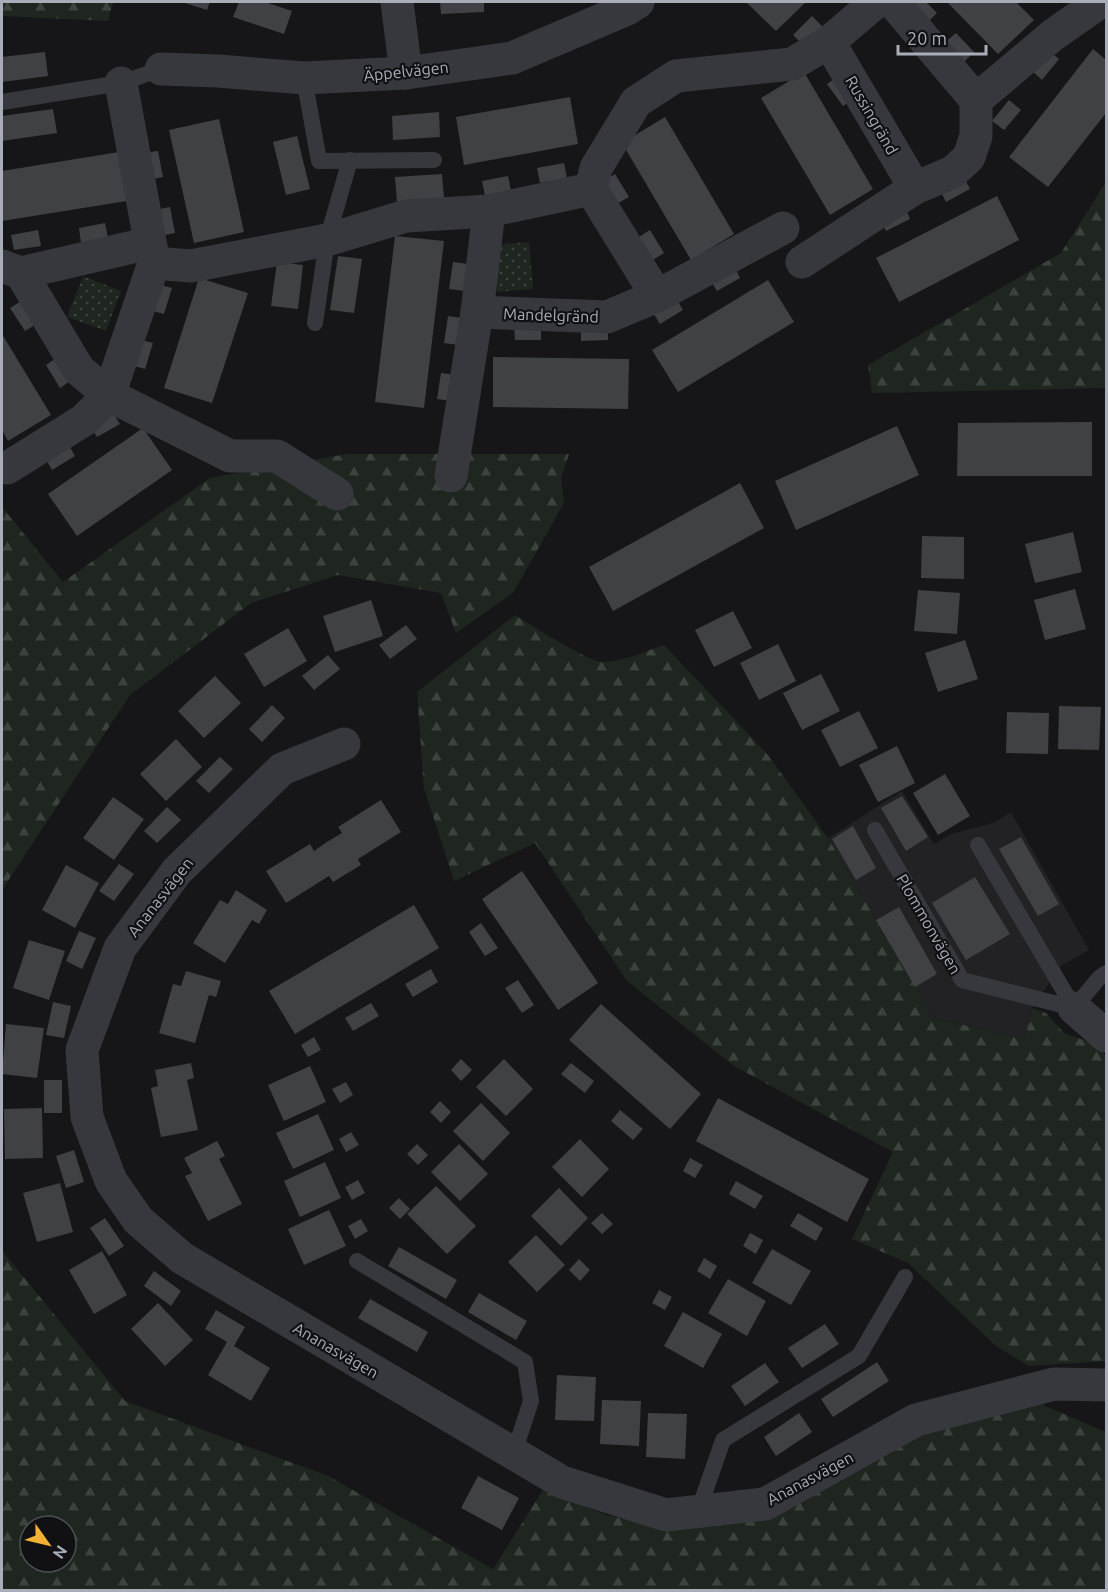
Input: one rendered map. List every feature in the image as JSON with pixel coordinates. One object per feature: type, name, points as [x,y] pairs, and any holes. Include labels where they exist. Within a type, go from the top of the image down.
[{"type":"street","points":[[397,2],[406,74]]},
{"type":"street","name":"Äppelvägen","points":[[161,69],[304,78],[406,74],[512,58],[627,9],[638,2]]},
{"type":"street","points":[[657,296],[591,189],[596,168],[636,102],[676,76],[792,64],[829,42],[876,2]]},
{"type":"street","points":[[802,262],[915,188],[953,172],[969,157],[976,136],[976,100],[893,2]]},
{"type":"street","points":[[976,100],[1053,35],[1093,7],[1096,2]]},
{"type":"street","name":"Russingränd","points":[[829,42],[915,188]]},
{"type":"street","points":[[8,468],[84,420],[109,395],[152,253],[121,82]]},
{"type":"street","points":[[338,494],[277,456],[230,456],[109,395],[79,370],[11,269],[152,253],[191,266],[327,240],[406,216],[489,211],[591,189]]},
{"type":"street","points":[[451,476],[477,312],[489,211]]},
{"type":"street","name":"Mandelgränd","points":[[477,312],[607,317],[657,296],[783,228]]},
{"type":"street","name":"Ananasvägen","points":[[344,744],[282,769],[177,871],[120,948],[82,1050],[87,1118],[111,1181],[138,1220],[182,1258],[562,1482],[666,1515],[765,1504],[916,1420],[1054,1383],[1107,1384]]},
{"type":"street","name":"Plommonvägen","points":[[1074,1008],[1107,1036]]},
{"type":"lane","points":[[2,102],[121,82],[161,69]]},
{"type":"lane","points":[[304,78],[319,161],[434,160]]},
{"type":"lane","points":[[315,323],[327,240],[350,160]]},
{"type":"lane","name":"Plommonvägen","points":[[875,831],[962,980],[1074,1008]]},
{"type":"lane","name":"Plommonvägen","points":[[978,845],[1074,1008]]},
{"type":"lane","points":[[1074,1008],[1107,973]]},
{"type":"lane","points":[[357,1261],[525,1362],[531,1401],[514,1453]]},
{"type":"lane","points":[[698,1512],[723,1440],[859,1356],[905,1277]]},
{"type":"shaded area","points":[[902,791],[934,844],[951,834],[993,823],[1011,812],[1089,950],[1061,966],[1032,1008],[1025,1039],[933,1018],[828,838]]},
{"type":"green space","points":[[2,2],[113,2],[108,21],[2,16]]},
{"type":"green space","points":[[1106,182],[1106,388],[872,393],[868,365],[1061,253]]},
{"type":"green space","points":[[529,242],[533,289],[497,292],[493,245]]},
{"type":"green space","points":[[83,276],[121,291],[106,331],[67,317]]},
{"type":"green space","points":[[347,454],[569,454],[561,478],[564,503],[513,593],[456,633],[441,593],[338,575],[251,603],[130,695],[2,890],[2,507],[63,582],[210,478]]},
{"type":"green space","points":[[515,615],[572,649],[601,662],[625,658],[664,645],[768,755],[828,838],[933,1018],[1025,1039],[1032,1008],[1046,1013],[1064,1033],[1098,1045],[1106,1057],[1106,1361],[1029,1366],[996,1346],[908,1263],[852,1239],[893,1152],[734,1066],[627,981],[535,843],[454,881],[424,788],[417,692]]},
{"type":"green space","points":[[2,1247],[4,1253],[125,1401],[328,1476],[493,1569],[543,1490],[606,1515],[668,1528],[919,1435],[1038,1403],[1106,1432],[1106,1590],[2,1590]]},
{"type":"building","points":[[182,2],[210,2],[207,10]]},
{"type":"building","points":[[239,2],[265,2],[292,11],[284,34],[233,17]]},
{"type":"building","points":[[440,2],[484,2],[484,12],[441,14]]},
{"type":"building","points":[[746,2],[806,2],[776,31]]},
{"type":"building","points":[[910,2],[926,2],[937,13],[926,24]]},
{"type":"building","points":[[947,2],[1016,2],[1034,20],[998,54]]},
{"type":"building","points":[[812,16],[823,27],[804,46],[793,35]]},
{"type":"building","points":[[956,33],[974,52],[963,63],[944,43]]},
{"type":"building","points":[[1093,49],[1106,60],[1106,113],[1048,187],[1009,157]]},
{"type":"building","points":[[1048,50],[1059,59],[1042,80],[1031,70]]},
{"type":"building","points":[[45,52],[48,76],[2,82],[2,57]]},
{"type":"building","points":[[804,72],[873,189],[830,215],[761,98]]},
{"type":"building","points":[[840,75],[855,97],[843,106],[827,84]]},
{"type":"building","points":[[570,97],[578,144],[464,165],[456,117]]},
{"type":"building","points":[[1009,100],[1021,110],[1004,130],[992,121]]},
{"type":"building","points":[[53,109],[57,133],[2,141],[2,116]]},
{"type":"building","points":[[439,112],[440,137],[393,140],[392,116]]},
{"type":"building","points":[[665,117],[734,234],[691,260],[622,143]]},
{"type":"building","points":[[219,119],[244,232],[194,243],[169,130]]},
{"type":"building","points":[[297,136],[310,189],[286,195],[273,142]]},
{"type":"building","points":[[158,151],[163,177],[148,180],[143,153]]},
{"type":"building","points":[[119,152],[127,201],[2,221],[2,171]]},
{"type":"building","points":[[564,163],[567,178],[540,183],[537,168]]},
{"type":"building","points":[[442,174],[444,198],[397,202],[395,177]]},
{"type":"building","points":[[615,174],[629,197],[615,205],[602,182]]},
{"type":"building","points":[[508,176],[511,191],[485,196],[482,181]]},
{"type":"building","points":[[963,176],[970,189],[946,202],[939,188]]},
{"type":"building","points":[[997,196],[1019,240],[899,302],[876,258]]},
{"type":"building","points":[[904,205],[910,219],[886,231],[879,217]]},
{"type":"building","points":[[170,207],[175,233],[160,236],[155,210]]},
{"type":"building","points":[[105,223],[108,238],[81,243],[79,228]]},
{"type":"building","points":[[38,230],[41,246],[14,250],[11,235]]},
{"type":"building","points":[[650,230],[664,253],[651,261],[637,238]]},
{"type":"building","points":[[395,236],[444,241],[424,408],[375,402]]},
{"type":"building","points":[[338,256],[362,259],[354,313],[330,310]]},
{"type":"building","points":[[277,262],[303,265],[298,309],[271,306]]},
{"type":"building","points":[[453,262],[468,264],[464,291],[449,289]]},
{"type":"building","points":[[733,264],[740,278],[717,291],[709,278]]},
{"type":"building","points":[[199,278],[248,293],[212,403],[164,388]]},
{"type":"building","points":[[768,280],[794,322],[678,392],[652,350]]},
{"type":"building","points":[[157,284],[172,288],[164,314],[149,310]]},
{"type":"building","points":[[675,297],[683,310],[660,324],[652,311]]},
{"type":"building","points":[[23,300],[38,323],[25,331],[10,308]]},
{"type":"building","points":[[448,316],[463,318],[459,345],[444,343]]},
{"type":"building","points":[[514,325],[541,325],[541,340],[515,340]]},
{"type":"building","points":[[581,325],[608,325],[608,340],[581,341]]},
{"type":"building","points":[[2,334],[51,415],[8,441],[2,430]]},
{"type":"building","points":[[138,339],[153,343],[145,369],[131,365]]},
{"type":"building","points":[[58,357],[73,379],[60,388],[46,365]]},
{"type":"building","points":[[493,357],[629,359],[628,409],[493,407]]},
{"type":"building","points":[[441,373],[456,375],[452,401],[437,399]]},
{"type":"building","points":[[112,411],[120,424],[97,437],[89,424]]},
{"type":"building","points":[[1092,422],[1092,476],[957,476],[958,423]]},
{"type":"building","points":[[897,426],[919,475],[796,530],[775,481]]},
{"type":"building","points":[[143,428],[172,470],[77,536],[48,494]]},
{"type":"building","points":[[67,442],[75,456],[52,470],[44,456]]},
{"type":"building","points":[[740,483],[764,528],[613,611],[589,567]]},
{"type":"building","points":[[1073,532],[1082,572],[1035,583],[1025,544]]},
{"type":"building","points":[[922,536],[964,537],[964,579],[921,578]]},
{"type":"building","points":[[1075,589],[1086,629],[1045,640],[1034,600]]},
{"type":"building","points":[[918,590],[960,593],[957,634],[914,631]]},
{"type":"building","points":[[371,600],[383,636],[335,652],[323,616]]},
{"type":"building","points":[[733,611],[752,648],[714,667],[695,630]]},
{"type":"building","points":[[406,625],[417,639],[390,659],[379,645]]},
{"type":"building","points":[[288,628],[307,661],[264,687],[244,654]]},
{"type":"building","points":[[965,640],[978,679],[938,692],[925,653]]},
{"type":"building","points":[[778,644],[796,681],[759,700],[740,663]]},
{"type":"building","points":[[328,655],[340,669],[314,690],[302,676]]},
{"type":"building","points":[[821,674],[840,711],[802,730],[783,693]]},
{"type":"building","points":[[215,676],[241,703],[204,738],[178,711]]},
{"type":"building","points":[[272,705],[285,718],[262,742],[249,729]]},
{"type":"building","points":[[1059,706],[1101,707],[1099,750],[1058,749]]},
{"type":"building","points":[[859,711],[878,748],[840,767],[821,730]]},
{"type":"building","points":[[1007,712],[1049,713],[1048,754],[1006,753]]},
{"type":"building","points":[[176,739],[202,767],[166,801],[140,774]]},
{"type":"building","points":[[897,746],[915,783],[878,802],[859,765]]},
{"type":"building","points":[[220,757],[233,769],[209,793],[196,781]]},
{"type":"building","points":[[945,774],[970,816],[938,835],[913,793]]},
{"type":"building","points":[[902,796],[928,837],[906,851],[881,808]]},
{"type":"building","points":[[113,797],[144,819],[114,860],[83,838]]},
{"type":"building","points":[[381,800],[401,832],[358,859],[361,865],[333,882],[329,876],[286,903],[266,871],[310,844],[314,851],[342,833],[338,827]]},
{"type":"building","points":[[167,807],[181,820],[157,843],[144,831]]},
{"type":"building","points":[[853,826],[876,868],[856,880],[832,839]]},
{"type":"building","points":[[1021,837],[1059,904],[1038,916],[999,849]]},
{"type":"building","points":[[119,864],[134,874],[114,901],[99,891]]},
{"type":"building","points":[[66,865],[99,883],[75,928],[42,910]]},
{"type":"building","points":[[522,871],[598,983],[558,1010],[482,899]]},
{"type":"building","points":[[975,877],[1010,934],[966,960],[932,903]]},
{"type":"building","points":[[236,890],[267,910],[259,924],[252,920],[225,963],[193,943],[220,900],[228,904]]},
{"type":"building","points":[[414,905],[439,948],[295,1034],[269,991]]},
{"type":"building","points":[[899,907],[937,974],[915,987],[876,920]]},
{"type":"building","points":[[481,923],[498,948],[485,956],[469,932]]},
{"type":"building","points":[[79,931],[96,938],[82,969],[66,961]]},
{"type":"building","points":[[29,940],[65,951],[49,1000],[13,988]]},
{"type":"building","points":[[431,969],[438,982],[413,997],[405,984]]},
{"type":"building","points":[[186,971],[221,981],[216,997],[209,995],[195,1043],[159,1033],[173,984],[181,986]]},
{"type":"building","points":[[518,980],[534,1005],[522,1013],[505,988]]},
{"type":"building","points":[[53,1002],[71,1006],[64,1038],[46,1035]]},
{"type":"building","points":[[371,1003],[379,1016],[353,1031],[345,1018]]},
{"type":"building","points":[[601,1004],[701,1094],[670,1129],[569,1040]]},
{"type":"building","points":[[6,1024],[44,1028],[37,1078],[2,1074]]},
{"type":"building","points":[[314,1037],[321,1050],[308,1057],[301,1045]]},
{"type":"building","points":[[461,1059],[472,1070],[461,1081],[451,1070]]},
{"type":"building","points":[[504,1059],[533,1089],[506,1116],[476,1087]]},
{"type":"building","points":[[191,1063],[194,1078],[187,1080],[198,1130],[161,1137],[151,1088],[158,1086],[155,1070]]},
{"type":"building","points":[[571,1063],[594,1081],[585,1093],[561,1074]]},
{"type":"building","points":[[310,1066],[326,1102],[284,1121],[268,1085]]},
{"type":"building","points":[[44,1080],[62,1080],[62,1113],[44,1113]]},
{"type":"building","points":[[346,1082],[353,1095],[340,1103],[332,1089]]},
{"type":"building","points":[[718,1098],[869,1179],[847,1222],[696,1141]]},
{"type":"building","points":[[440,1101],[451,1112],[441,1123],[430,1112]]},
{"type":"building","points":[[481,1103],[510,1133],[483,1161],[453,1131]]},
{"type":"building","points":[[42,1108],[43,1158],[5,1159],[4,1109]]},
{"type":"building","points":[[620,1110],[643,1129],[633,1140],[611,1121]]},
{"type":"building","points":[[318,1114],[334,1150],[293,1169],[276,1133]]},
{"type":"building","points":[[351,1132],[359,1145],[346,1152],[339,1139]]},
{"type":"building","points":[[580,1139],[609,1169],[582,1197],[552,1167]]},
{"type":"building","points":[[217,1141],[225,1156],[219,1159],[242,1204],[208,1221],[185,1176],[192,1173],[184,1158]]},
{"type":"building","points":[[417,1144],[428,1155],[418,1165],[407,1154]]},
{"type":"building","points":[[459,1144],[488,1174],[460,1201],[431,1172]]},
{"type":"building","points":[[74,1150],[84,1182],[66,1188],[56,1156]]},
{"type":"building","points":[[690,1158],[703,1165],[695,1178],[683,1171]]},
{"type":"building","points":[[325,1162],[341,1198],[300,1217],[284,1181]]},
{"type":"building","points":[[358,1180],[365,1193],[352,1200],[345,1187]]},
{"type":"building","points":[[736,1181],[763,1196],[755,1209],[729,1194]]},
{"type":"building","points":[[60,1183],[73,1232],[37,1242],[23,1193]]},
{"type":"building","points":[[436,1186],[476,1226],[447,1254],[407,1214]]},
{"type":"building","points":[[559,1188],[588,1218],[561,1246],[531,1216]]},
{"type":"building","points":[[399,1198],[410,1209],[400,1219],[389,1208]]},
{"type":"building","points":[[329,1210],[346,1246],[304,1265],[288,1229]]},
{"type":"building","points":[[602,1213],[613,1224],[602,1234],[591,1223]]},
{"type":"building","points":[[798,1213],[823,1228],[816,1241],[790,1226]]},
{"type":"building","points":[[105,1218],[124,1246],[109,1256],[90,1228]]},
{"type":"building","points":[[361,1219],[368,1231],[355,1239],[348,1226]]},
{"type":"building","points":[[750,1233],[763,1240],[756,1254],[743,1246]]},
{"type":"building","points":[[536,1235],[565,1265],[537,1292],[508,1262]]},
{"type":"building","points":[[399,1247],[457,1280],[446,1299],[388,1266]]},
{"type":"building","points":[[772,1249],[811,1271],[791,1305],[752,1283]]},
{"type":"building","points":[[102,1251],[127,1295],[94,1314],[69,1270]]},
{"type":"building","points":[[704,1258],[717,1266],[710,1279],[697,1271]]},
{"type":"building","points":[[579,1259],[590,1270],[580,1281],[569,1270]]},
{"type":"building","points":[[154,1271],[181,1291],[171,1306],[144,1286]]},
{"type":"building","points":[[728,1279],[766,1301],[747,1336],[708,1313]]},
{"type":"building","points":[[659,1290],[672,1297],[665,1310],[652,1303]]},
{"type":"building","points":[[479,1293],[527,1321],[516,1340],[468,1312]]},
{"type":"building","points":[[370,1299],[428,1332],[417,1352],[358,1318]]},
{"type":"building","points":[[158,1303],[193,1340],[165,1366],[131,1329]]},
{"type":"building","points":[[216,1310],[245,1327],[234,1346],[270,1368],[251,1401],[208,1375],[227,1342],[205,1329]]},
{"type":"building","points":[[683,1312],[722,1334],[703,1368],[664,1346]]},
{"type":"building","points":[[825,1324],[839,1344],[802,1368],[788,1348]]},
{"type":"building","points":[[877,1362],[889,1381],[833,1417],[821,1399]]},
{"type":"building","points":[[765,1363],[779,1382],[745,1406],[731,1386]]},
{"type":"building","points":[[557,1375],[596,1377],[594,1421],[555,1420]]},
{"type":"building","points":[[602,1400],[641,1401],[639,1446],[600,1444]]},
{"type":"building","points":[[648,1413],[687,1414],[685,1459],[646,1457]]},
{"type":"building","points":[[799,1413],[812,1432],[776,1456],[764,1437]]},
{"type":"building","points":[[478,1476],[519,1498],[502,1530],[461,1508]]}]
